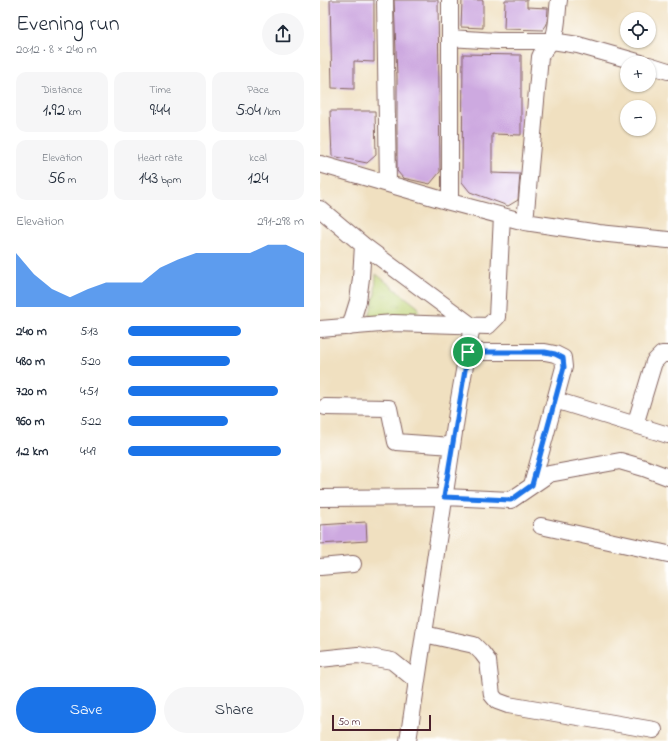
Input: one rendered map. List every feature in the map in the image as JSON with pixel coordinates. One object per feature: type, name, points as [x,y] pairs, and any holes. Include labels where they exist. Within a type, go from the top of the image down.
[{"type":"street","points":[[385,0],[388,184]]},
{"type":"street","points":[[450,0],[450,202]]},
{"type":"street","points":[[526,222],[540,57],[542,51],[552,41],[555,34],[559,0]]},
{"type":"street","points":[[450,38],[497,41],[552,41],[578,45],[620,57]]},
{"type":"street","points":[[656,67],[668,71]]},
{"type":"street","points":[[320,164],[450,202],[526,222],[599,233],[668,240]]},
{"type":"street","points":[[320,209],[363,245],[472,326]]},
{"type":"street","points":[[320,329],[393,323],[488,326],[498,317],[502,216]]},
{"type":"street","points":[[350,327],[358,301],[363,245]]},
{"type":"street","points":[[408,741],[444,497],[472,326]]},
{"type":"street","points":[[468,352],[545,352],[555,354],[563,358],[564,367],[532,485]]},
{"type":"street","points":[[635,425],[654,362],[662,354],[668,354]]},
{"type":"street","points":[[555,400],[668,435]]},
{"type":"street","points":[[325,407],[389,408],[396,442],[452,446]]},
{"type":"street","points":[[320,498],[444,497],[511,500],[549,474],[620,461],[668,477]]},
{"type":"street","points":[[541,526],[668,554]]},
{"type":"street","points":[[320,567],[353,564]]},
{"type":"street","points":[[424,634],[474,644],[488,661],[492,695],[497,701],[508,705],[654,730]]},
{"type":"street","points":[[320,659],[358,656],[392,661],[417,681]]},
{"type":"green space","points":[[376,274],[418,307],[419,311],[416,315],[369,317],[375,294]]},
{"type":"building","points":[[330,0],[374,0],[374,62],[354,61],[354,89],[332,88]]},
{"type":"building","points":[[394,0],[438,0],[440,172],[430,184],[403,178],[397,171],[397,77]]},
{"type":"building","points":[[462,0],[483,0],[483,28],[461,27]]},
{"type":"building","points":[[505,0],[527,0],[527,7],[548,8],[547,24],[543,30],[504,29]]},
{"type":"building","points":[[463,54],[521,55],[521,135],[492,134],[492,173],[520,174],[518,200],[508,206],[470,192],[462,182]]},
{"type":"building","points":[[330,111],[375,111],[376,155],[367,163],[332,156]]},
{"type":"building","points":[[366,522],[367,541],[320,544],[320,525]]},
{"type":"route","points":[[468,352],[545,352],[555,354],[563,358],[564,367],[532,485],[511,500],[444,497],[468,352]]}]
